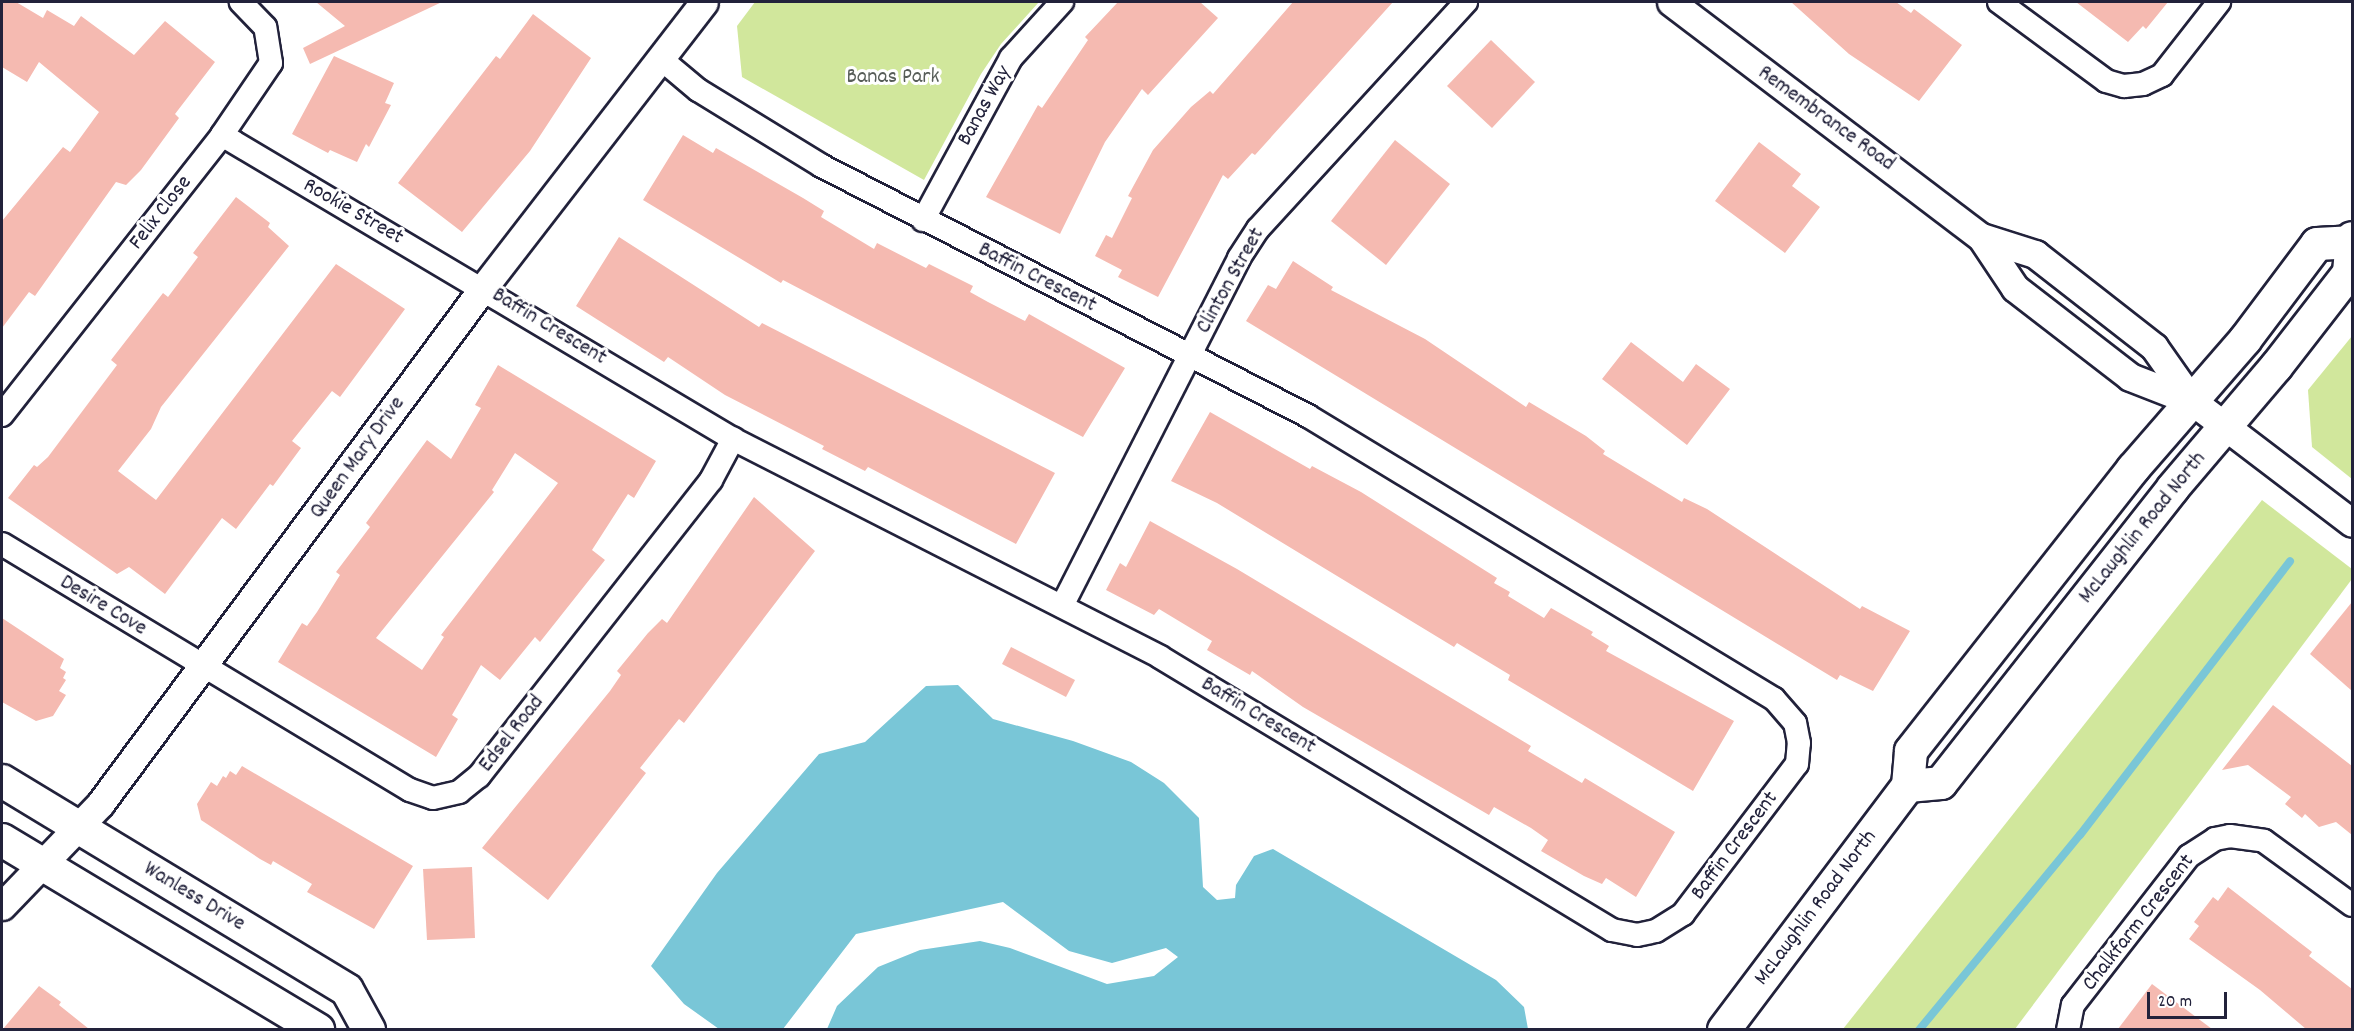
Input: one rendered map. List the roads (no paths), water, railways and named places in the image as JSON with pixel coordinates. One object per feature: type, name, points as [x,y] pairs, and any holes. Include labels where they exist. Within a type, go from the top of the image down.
[{"type":"main road","name":"McLaughlin Road North","points":[[1724,1029],[1908,786],[1911,751],[2133,469],[2245,340],[2317,244],[2351,240],[2349,273],[1941,783],[1908,786]]},
{"type":"main road","name":"Wanless Drive","points":[[2,781],[347,990],[369,1029]]},
{"type":"main road","points":[[2,840],[318,1029]]},
{"type":"street","name":"Felix Close","points":[[2,415],[222,135],[271,63],[265,27],[241,2]]},
{"type":"street","name":"Queen Mary Drive","points":[[2,906],[100,804],[204,668],[483,288],[704,2]]},
{"type":"street","name":"Banas Way","points":[[923,220],[1011,58],[1062,2]]},
{"type":"street","name":"Clinton Street","points":[[1062,606],[1190,355],[1258,229],[1466,2]]},
{"type":"street","name":"Remembrance Road","points":[[1671,2],[1981,237],[2015,288],[2130,377],[2192,401]]},
{"type":"street","points":[[1999,2],[2106,81],[2124,86],[2143,84],[2162,75],[2219,2]]},
{"type":"street","name":"Baffin Crescent","points":[[483,288],[733,439],[1160,657],[1612,930],[1627,934],[1656,931],[1683,914],[1797,764],[1799,743],[1795,723],[1774,699],[1308,416],[923,220],[822,165],[708,96],[661,59]]},
{"type":"street","name":"Rookie Street","points":[[222,135],[483,288]]},
{"type":"street","name":"Remembrance Road","points":[[1981,237],[2035,254],[2154,347],[2192,401]]},
{"type":"street","points":[[2192,401],[2352,523]]},
{"type":"street","name":"Edsel Road","points":[[204,668],[410,790],[433,798],[459,792],[479,776],[711,480],[733,439]]},
{"type":"street","name":"Desire Cove","points":[[2,544],[204,668]]},
{"type":"street","name":"Chalkfarm Crescent","points":[[2068,1029],[2073,1005],[2182,865],[2215,839],[2230,836],[2264,841],[2352,905]]},
{"type":"water","points":[[958,685],[993,719],[1073,741],[1131,762],[1164,783],[1199,818],[1203,887],[1217,900],[1235,898],[1236,885],[1254,856],[1273,849],[1496,980],[1524,1007],[1528,1029],[827,1029],[837,1006],[878,967],[920,950],[980,941],[1010,948],[1107,984],[1154,976],[1178,957],[1166,948],[1112,963],[1069,951],[1003,902],[856,934],[783,1029],[719,1029],[684,1004],[651,966],[717,873],[819,754],[865,742],[926,686]]},
{"type":"waterway","points":[[1919,1030],[2080,835],[2290,561]]},
{"type":"park label","name":"Banas Park","points":[[893,78]]}]
